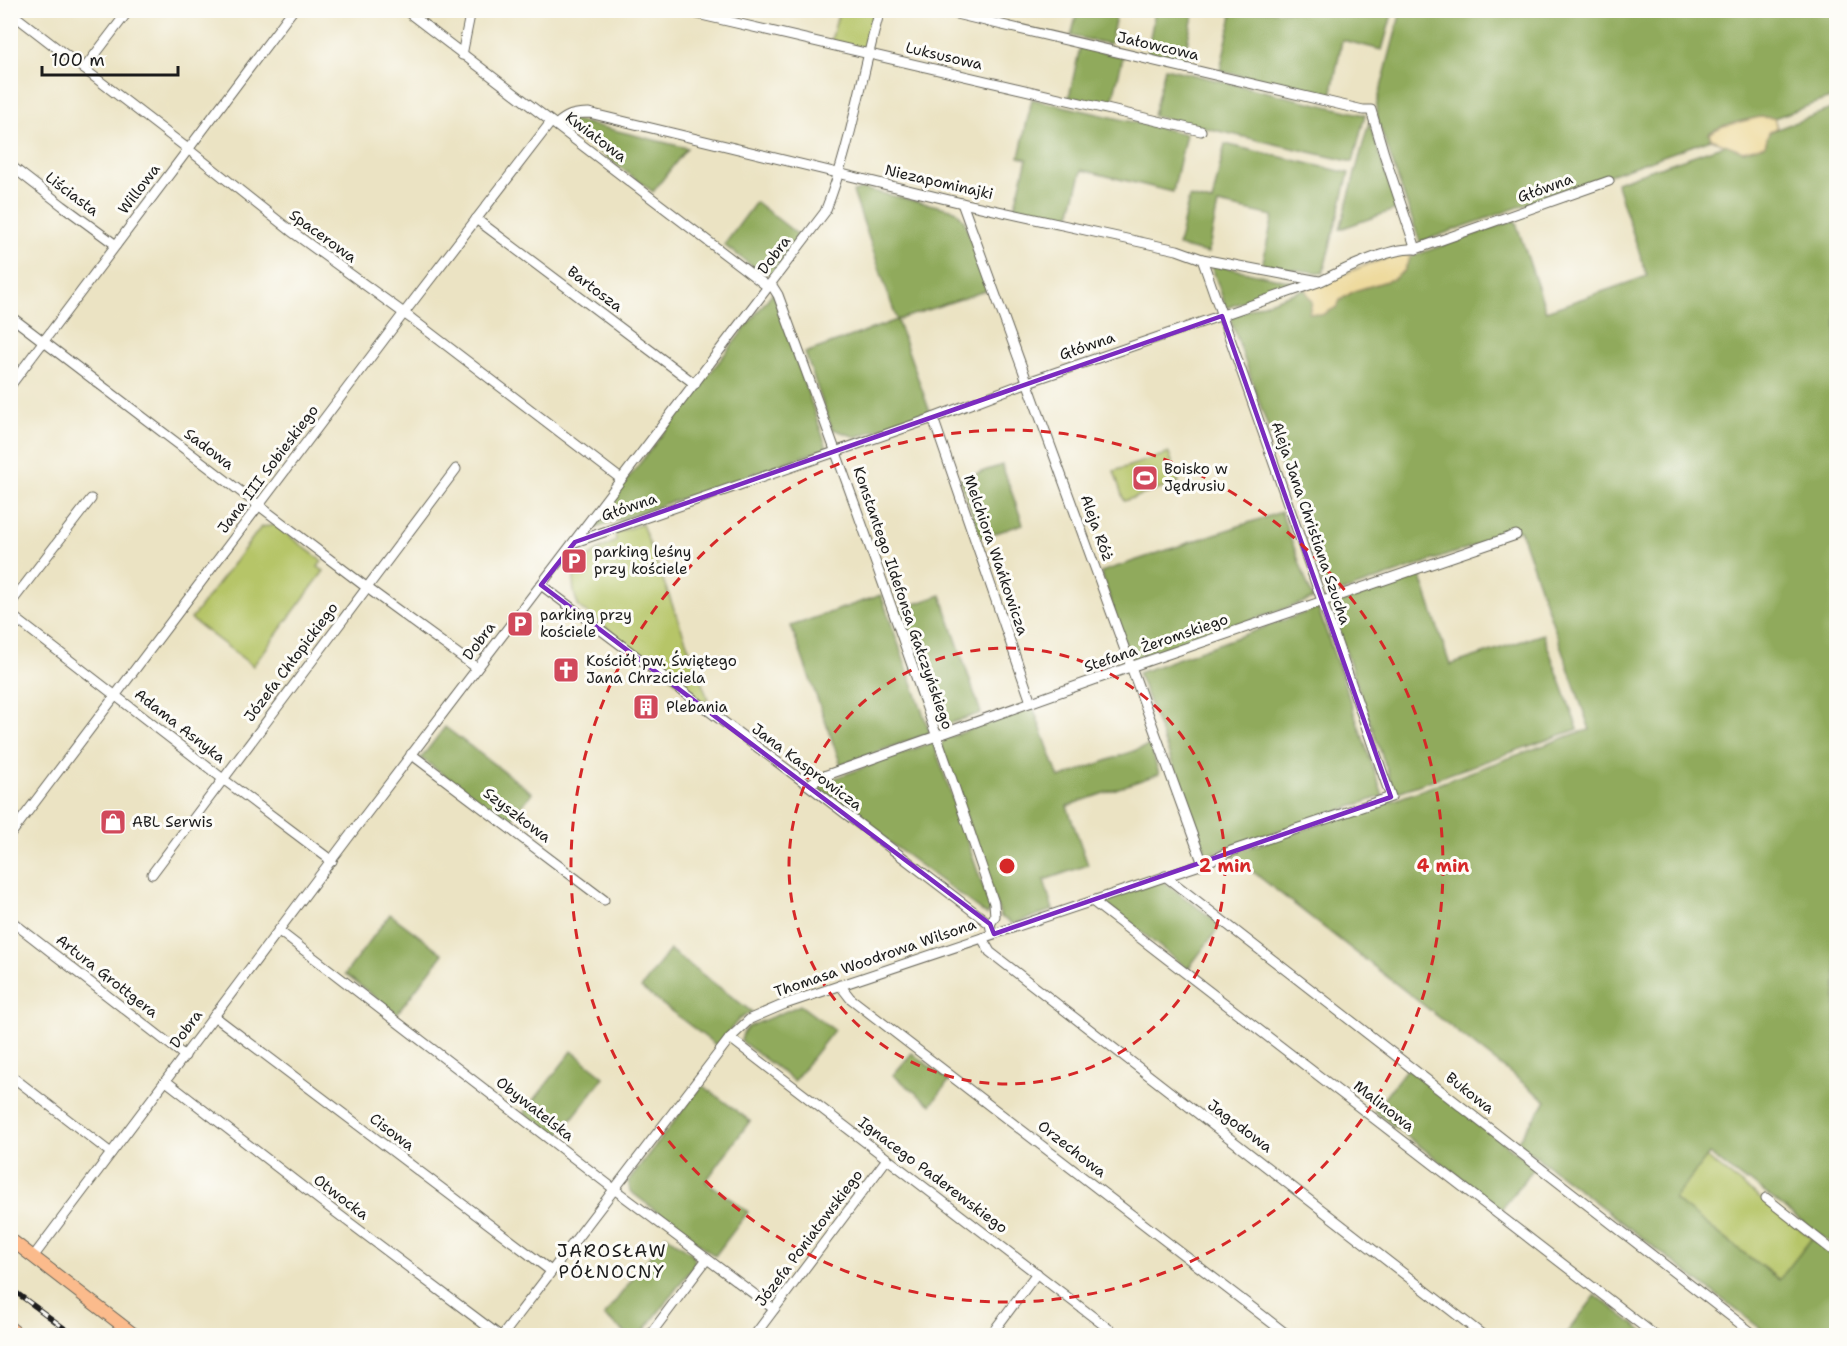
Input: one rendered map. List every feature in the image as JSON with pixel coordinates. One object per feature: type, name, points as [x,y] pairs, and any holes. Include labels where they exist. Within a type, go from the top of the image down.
[{"type":"main road","points":[[10,1239],[136,1335]]},
{"type":"main road","points":[[10,1328],[20,1335]]},
{"type":"street","points":[[84,69],[129,10]]},
{"type":"street","name":"Willowa","points":[[10,386],[293,10]]},
{"type":"street","name":"Kwiatowa","points":[[405,10],[769,286]]},
{"type":"street","points":[[462,55],[471,10]]},
{"type":"street","name":"Luksusowa","points":[[680,10],[1202,131]]},
{"type":"street","name":"Dobra","points":[[33,1257],[411,754],[825,212],[839,174],[880,10]]},
{"type":"street","name":"Jałowcowa","points":[[939,10],[1363,110],[1371,110],[1416,249]]},
{"type":"street","name":"Spacerowa","points":[[10,12],[291,231],[404,313],[621,479]]},
{"type":"street","name":"Niezapominajki","points":[[554,123],[575,113],[589,113],[962,204],[1177,250],[1202,259],[1321,281]]},
{"type":"street","name":"Jana III Sobieskiego","points":[[10,835],[404,313],[554,123]]},
{"type":"street","name":"Liściasta","points":[[10,165],[116,245]]},
{"type":"street","name":"Główna","points":[[575,542],[1321,281],[1366,261],[1406,249],[1416,249],[1609,181]]},
{"type":"street","name":"Aleja Róż","points":[[962,204],[1203,864]]},
{"type":"street","name":"Bartosza","points":[[476,219],[695,384]]},
{"type":"street","name":"Aleja Jana Christiana Szucha","points":[[1202,259],[1391,797]]},
{"type":"street","name":"Konstantego Ildefonsa Gałczyńskiego","points":[[769,286],[778,295],[836,450],[994,903],[995,916],[992,929]]},
{"type":"street","name":"Sadowa","points":[[10,316],[366,587],[477,668]]},
{"type":"street","name":"Melchiora Wańkowicza","points":[[933,418],[1031,702]]},
{"type":"street","name":"Józefa Chłopickiego","points":[[152,874],[456,469]]},
{"type":"street","points":[[10,604],[91,499]]},
{"type":"street","name":"Stefana Żeromskiego","points":[[808,785],[824,776],[935,735],[1516,535]]},
{"type":"street","name":"Jana Kasprowicza","points":[[541,585],[808,785],[992,929]]},
{"type":"street","name":"Adama Asnyka","points":[[10,614],[332,861]]},
{"type":"street","name":"Szyszkowa","points":[[411,754],[604,900]]},
{"type":"street","name":"Thomasa Woodrowa Wilsona","points":[[501,1335],[730,1038],[750,1019],[765,1011],[982,938],[992,929],[1092,901],[1391,797]]},
{"type":"street","name":"Bukowa","points":[[1165,876],[1756,1335]]},
{"type":"street","name":"Malinowa","points":[[1092,901],[1656,1335]]},
{"type":"street","name":"Artura Grottgera","points":[[10,920],[185,1056]]},
{"type":"street","name":"Obywatelska","points":[[279,931],[774,1309]]},
{"type":"street","name":"Jagodowa","points":[[982,938],[990,952],[1484,1335]]},
{"type":"street","name":"Orzechowa","points":[[840,985],[850,998],[1289,1335]]},
{"type":"street","name":"Cisowa","points":[[214,1016],[551,1271]]},
{"type":"street","name":"Ignacego Paderewskiego","points":[[730,1038],[1119,1335]]},
{"type":"street","points":[[10,1075],[111,1153]]},
{"type":"street","name":"Otwocka","points":[[166,1080],[312,1194],[501,1335]]},
{"type":"street","name":"Józefa Poniatowskiego","points":[[754,1335],[887,1159]]},
{"type":"street","points":[[1766,1198],[1836,1253]]},
{"type":"street","points":[[649,1335],[707,1259]]},
{"type":"street","points":[[990,1335],[1037,1273]]},
{"type":"highlighted area","points":[[1222,316],[1391,797],[994,934],[990,924],[541,585],[575,542]]},
{"type":"green space","points":[[1078,10],[1117,11],[1110,44],[1071,36]]},
{"type":"green space","points":[[839,11],[875,11],[865,49],[831,41]]},
{"type":"green space","points":[[1155,11],[1194,11],[1183,63],[1147,54]]},
{"type":"green space","points":[[1216,11],[1393,11],[1382,50],[1342,40],[1331,96],[1220,71],[1232,15]]},
{"type":"green space","points":[[1401,11],[1836,11],[1836,96],[1774,118],[1760,117],[1723,126],[1709,133],[1711,139],[1420,242],[1378,121],[1376,107]]},
{"type":"green space","points":[[1080,47],[1123,57],[1111,106],[1069,97]]},
{"type":"green space","points":[[1165,68],[1365,115],[1353,162],[1153,116]]},
{"type":"green space","points":[[1032,99],[1186,134],[1173,192],[1082,170],[1068,222],[1014,209],[1027,159],[1019,157]]},
{"type":"green space","points":[[1836,107],[1836,1233],[1829,1242],[1748,1180],[1746,1182],[1709,1154],[1674,1199],[1779,1280],[1812,1238],[1836,1257],[1836,1335],[1769,1335],[1517,1142],[1546,1101],[1230,854],[1389,802],[1590,730],[1520,530],[1327,597],[1231,321],[1232,315],[1305,289],[1312,302],[1340,300],[1354,291],[1393,279],[1404,271],[1410,257],[1515,220],[1546,311],[1636,280],[1647,276],[1616,182],[1727,144],[1743,151],[1765,145],[1769,132]]},
{"type":"green space","points":[[569,119],[687,148],[653,192],[564,125]]},
{"type":"green space","points":[[1369,122],[1397,209],[1340,229]]},
{"type":"green space","points":[[1225,144],[1349,173],[1323,273],[1262,266],[1273,216],[1218,204],[1208,253],[1178,246],[1189,197],[1212,202]]},
{"type":"green space","points":[[863,189],[955,210],[964,220],[988,290],[897,320],[853,192]]},
{"type":"green space","points":[[756,202],[801,237],[772,273],[763,274],[724,245]]},
{"type":"green space","points":[[1211,264],[1297,283],[1226,308]]},
{"type":"green space","points":[[773,292],[827,448],[593,529],[591,526]]},
{"type":"green space","points":[[897,320],[930,412],[856,437],[832,429],[805,353]]},
{"type":"green space","points":[[1169,453],[1179,483],[1124,501],[1114,471]]},
{"type":"green space","points":[[1002,465],[1023,524],[981,538],[960,479]]},
{"type":"green space","points":[[1281,512],[1313,599],[1131,662],[1101,572]]},
{"type":"green space","points":[[642,524],[708,699],[704,703],[579,607],[574,594],[575,574],[586,559],[616,541],[615,533]]},
{"type":"green space","points":[[275,525],[322,561],[318,567],[324,571],[253,666],[191,619],[261,527]]},
{"type":"green space","points":[[1420,574],[1450,665],[1543,634],[1578,729],[1395,793],[1330,606]]},
{"type":"green space","points":[[881,595],[930,733],[841,765],[791,626]]},
{"type":"green space","points":[[941,595],[981,713],[945,725],[936,721],[897,610]]},
{"type":"green space","points":[[1318,608],[1383,796],[1207,855],[1138,673]]},
{"type":"green space","points":[[1033,707],[1059,778],[1150,745],[1159,774],[1067,806],[1088,865],[1044,880],[1053,910],[1013,924],[1001,917],[941,745],[944,739]]},
{"type":"green space","points":[[445,727],[532,793],[509,823],[421,758]]},
{"type":"green space","points":[[933,742],[991,910],[987,915],[814,786]]},
{"type":"green space","points":[[1161,880],[1221,925],[1188,969],[1102,901]]},
{"type":"green space","points":[[390,914],[443,954],[397,1014],[345,974]]},
{"type":"green space","points":[[670,950],[752,1012],[739,1019],[717,1046],[641,988]]},
{"type":"green space","points":[[800,1005],[834,1030],[794,1081],[741,1041],[748,1027]]},
{"type":"green space","points":[[572,1051],[604,1077],[557,1138],[524,1113]]},
{"type":"green space","points":[[912,1053],[949,1081],[931,1105],[893,1075]]},
{"type":"green space","points":[[1407,1068],[1535,1167],[1502,1209],[1374,1111]]},
{"type":"green space","points":[[702,1085],[750,1121],[706,1181],[748,1212],[715,1256],[630,1191],[628,1181]]},
{"type":"green space","points":[[1706,1157],[1812,1238],[1780,1280],[1673,1199]]},
{"type":"green space","points":[[666,1235],[694,1255],[695,1264],[641,1335],[629,1335],[604,1316]]},
{"type":"green space","points":[[1596,1295],[1649,1336],[1564,1336]]},
{"type":"sand","points":[[1760,117],[1774,118],[1777,128],[1769,132],[1765,145],[1743,151],[1711,139],[1709,133],[1723,126]]},
{"type":"sand","points":[[1407,253],[1410,257],[1404,271],[1393,279],[1354,291],[1340,300],[1337,307],[1322,315],[1309,313],[1312,302],[1305,289],[1371,263]]},
{"type":"railway","points":[[10,1288],[75,1336]]},
{"type":"place","name":"Boisko w Jędrusiu","points":[[1145,478]]},
{"type":"place","name":"parking leśny przy kościele","points":[[574,561]]},
{"type":"place","name":"parking przy kościele","points":[[520,624]]},
{"type":"place","name":"Kościół pw. Świętego Jana Chrzciciela","points":[[566,670]]},
{"type":"place","name":"Plebania","points":[[646,707]]},
{"type":"place","name":"ABL Serwis","points":[[113,822]]},
{"type":"district","name":"JAROSŁAW PÓŁNOCNY","points":[[612,1261]]}]
